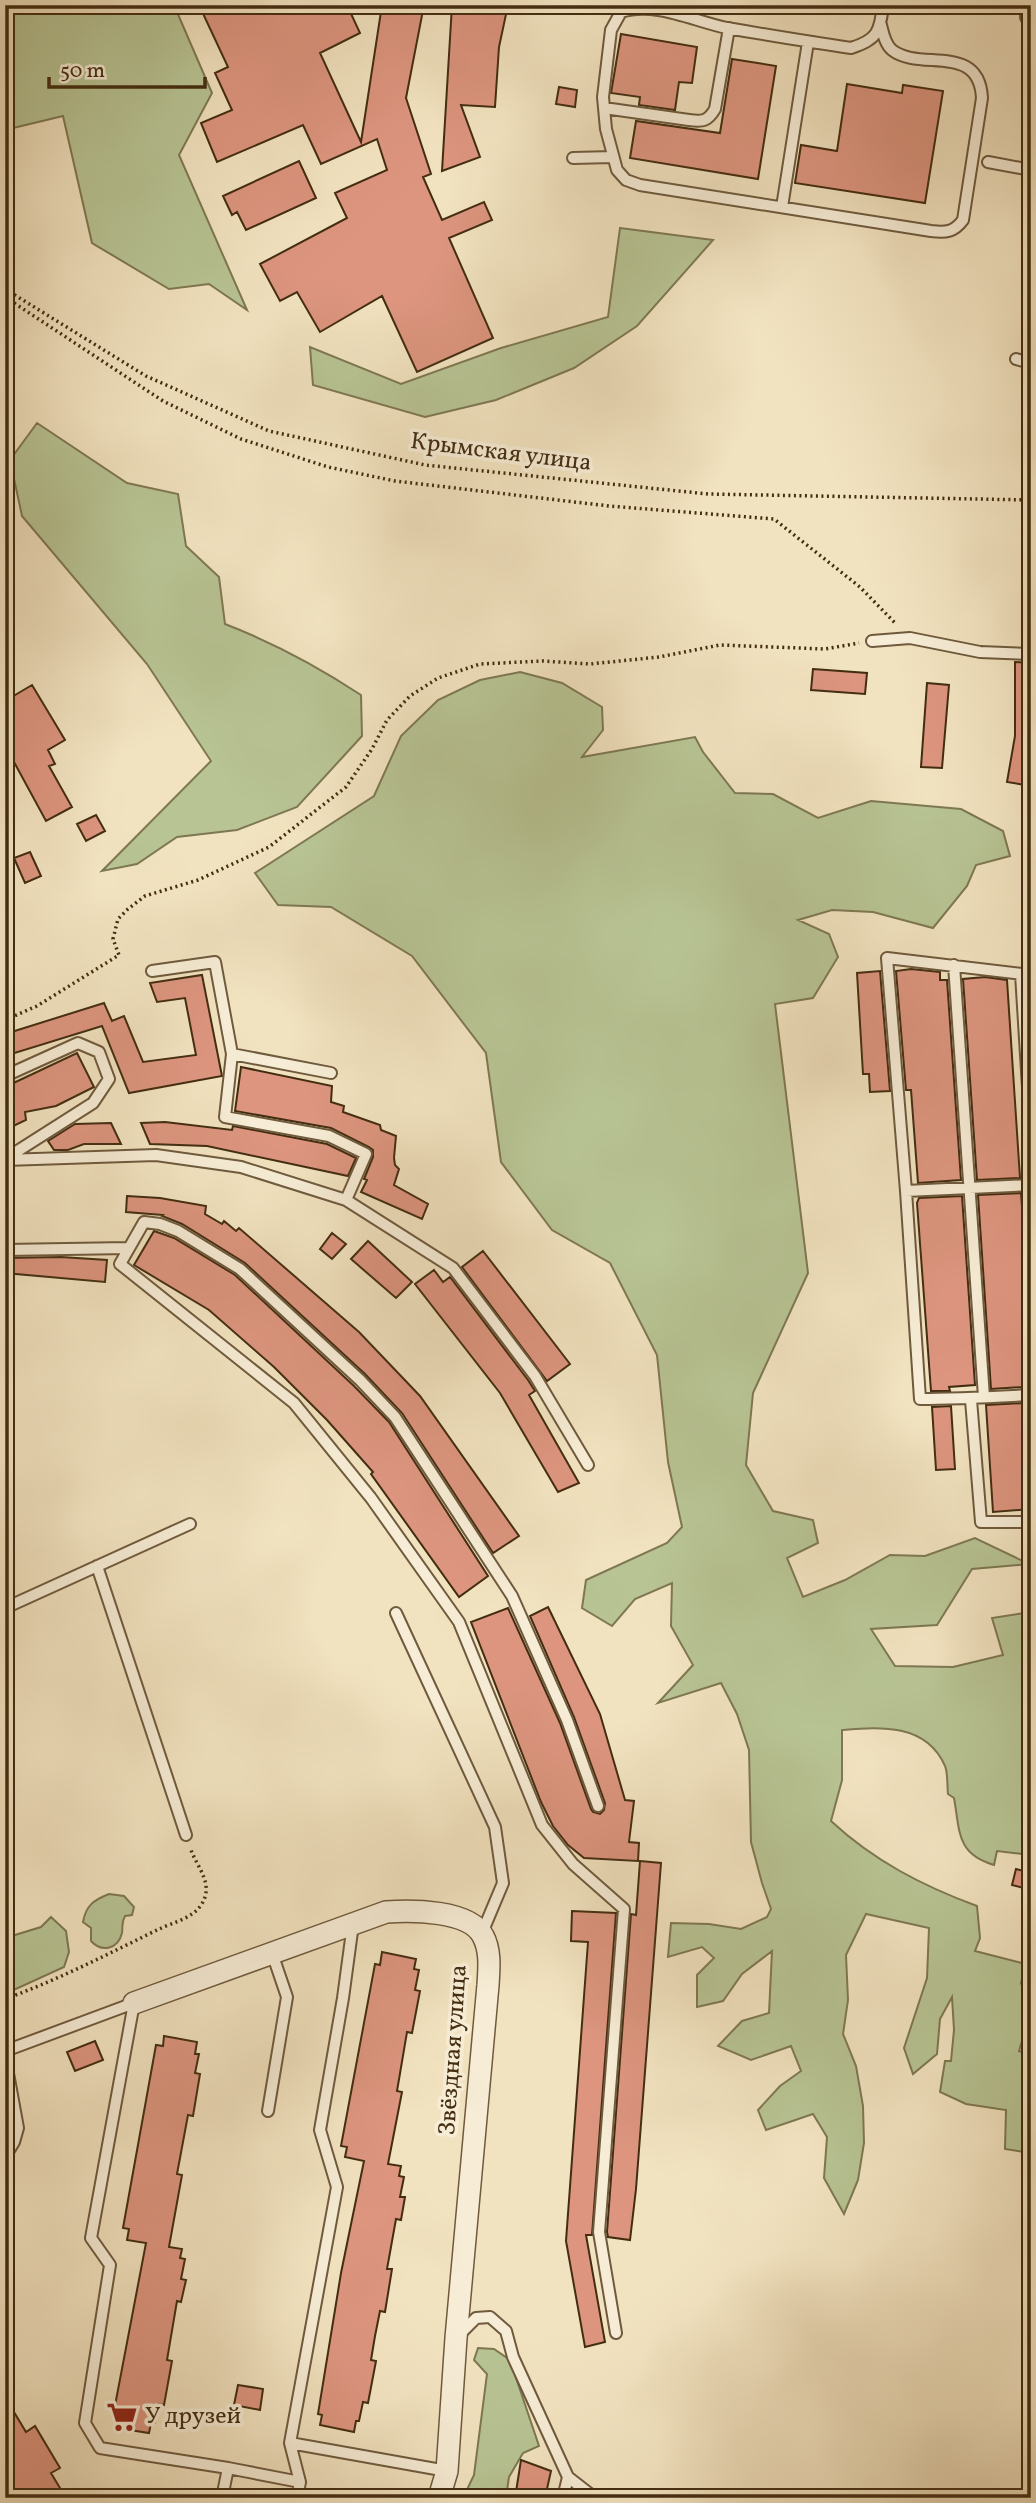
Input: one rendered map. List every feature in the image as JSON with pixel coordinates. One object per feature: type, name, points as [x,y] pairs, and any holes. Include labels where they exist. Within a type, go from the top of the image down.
[{"type":"street","name":"Звёздная улица","points":[[134,2003],[386,1912],[408,1910],[467,1921],[482,1933],[489,1960],[488,1985],[456,2338],[447,2471],[439,2498]]},
{"type":"lane","points":[[881,25],[892,50],[904,55],[958,63],[970,69],[982,88],[963,220],[957,229],[946,233],[640,185],[626,180],[617,170],[606,129],[603,97],[611,30],[626,8],[654,9],[729,28],[851,48],[874,38],[881,25],[883,5]]},
{"type":"lane","points":[[1027,5],[1026,17],[1030,26]]},
{"type":"lane","points":[[604,108],[702,122],[709,118],[715,109],[729,28]]},
{"type":"lane","points":[[782,207],[808,42]]},
{"type":"lane","points":[[573,158],[614,157]]},
{"type":"lane","points":[[988,162],[1031,170]]},
{"type":"lane","points":[[1016,359],[1031,363]]},
{"type":"lane","points":[[872,641],[910,638],[980,652],[1031,654]]},
{"type":"lane","points":[[1031,1136],[1026,975],[887,958],[920,1399],[971,1400],[1031,1395]]},
{"type":"lane","points":[[152,971],[215,962],[232,1054],[225,1117],[329,1136],[366,1154],[346,1200]]},
{"type":"lane","points":[[954,965],[984,1397]]},
{"type":"lane","points":[[5,1076],[78,1043],[99,1052],[109,1079],[93,1103],[5,1160]]},
{"type":"lane","points":[[232,1054],[331,1073]]},
{"type":"lane","points":[[5,1160],[156,1155],[241,1167],[346,1200],[453,1268],[536,1376],[588,1465]]},
{"type":"lane","points":[[906,1191],[1031,1185]]},
{"type":"lane","points":[[597,1806],[567,1720],[512,1596],[395,1417],[360,1380],[240,1269],[178,1231],[160,1224],[144,1222],[120,1264],[294,1403],[372,1497],[459,1622],[542,1825],[573,1864],[624,1909],[599,2232],[616,2333]]},
{"type":"lane","points":[[5,1250],[128,1248]]},
{"type":"lane","points":[[971,1400],[981,1522],[1031,1522]]},
{"type":"lane","points":[[5,1608],[190,1524]]},
{"type":"lane","points":[[97,1566],[186,1835]]},
{"type":"lane","points":[[396,1612],[495,1827],[503,1883],[482,1933]]},
{"type":"lane","points":[[297,2498],[300,2482],[290,2443],[337,2187],[320,2130],[353,1924]]},
{"type":"lane","points":[[268,2111],[287,1997],[272,1953]]},
{"type":"lane","points":[[134,2003],[91,2238],[110,2265],[85,2423],[100,2448],[300,2482]]},
{"type":"lane","points":[[5,2157],[18,2128],[5,2054],[134,2003]]},
{"type":"lane","points":[[456,2338],[476,2318],[490,2317],[506,2331],[513,2357],[568,2477],[595,2498]]},
{"type":"lane","points":[[290,2443],[447,2471]]},
{"type":"lane","points":[[222,2498],[228,2468]]},
{"type":"lane","points":[[563,2498],[568,2477]]},
{"type":"path","name":"Крымская улица","points":[[5,289],[146,376],[269,431],[425,465],[708,494],[1031,500]]},
{"type":"path","points":[[5,297],[163,401],[241,439],[328,467],[395,481],[609,506],[774,519],[860,587],[910,638]]},
{"type":"path","points":[[5,1020],[37,1006],[119,955],[113,939],[118,919],[145,896],[198,880],[269,847],[346,787],[372,749],[387,720],[410,696],[438,678],[480,664],[542,661],[590,664],[659,657],[720,645],[825,649],[872,641]]},
{"type":"path","points":[[5,1999],[112,1954],[185,1918],[201,1905],[205,1874],[195,1859],[186,1835]]},
{"type":"green space","points":[[5,5],[174,5],[212,93],[179,155],[247,310],[209,284],[169,289],[92,243],[63,116],[5,130]]},
{"type":"green space","points":[[620,228],[713,240],[637,326],[574,368],[496,400],[425,417],[313,385],[310,347],[401,384],[501,348],[608,317]]},
{"type":"green space","points":[[37,423],[127,483],[178,494],[186,546],[219,577],[225,624],[295,656],[361,695],[362,736],[297,807],[237,830],[177,837],[137,864],[102,871],[211,761],[147,664],[22,516],[10,460]]},
{"type":"green space","points":[[520,672],[562,683],[602,707],[603,730],[582,757],[695,737],[703,752],[735,793],[773,794],[818,818],[871,801],[961,809],[1003,831],[1010,856],[976,865],[967,886],[933,928],[873,912],[832,910],[798,920],[829,934],[838,957],[813,998],[775,1004],[808,1273],[753,1393],[746,1465],[773,1511],[813,1520],[818,1543],[787,1558],[803,1597],[845,1580],[890,1555],[925,1556],[975,1538],[1029,1564],[972,1569],[937,1625],[871,1629],[895,1666],[953,1667],[1003,1655],[992,1618],[1031,1612],[1031,1855],[997,1851],[994,1865],[973,1855],[962,1840],[954,1798],[948,1794],[945,1766],[937,1752],[914,1735],[901,1731],[871,1728],[842,1730],[842,1780],[831,1821],[864,1848],[900,1871],[977,1906],[980,1938],[975,1951],[1026,1964],[1021,1983],[1031,2012],[1019,2051],[1031,2055],[1031,2129],[1024,2152],[1005,2149],[1006,2110],[966,2104],[940,2092],[945,2061],[951,2061],[954,2030],[952,1997],[940,2019],[937,2054],[913,2074],[904,2048],[927,1978],[929,1928],[866,1914],[846,1955],[848,2000],[843,2034],[856,2066],[863,2106],[864,2143],[858,2180],[844,2214],[824,2178],[827,2137],[813,2114],[766,2130],[758,2110],[780,2086],[801,2071],[791,2046],[751,2060],[718,2046],[742,2021],[769,2013],[772,1951],[742,1974],[723,2001],[697,2007],[697,1975],[714,1958],[702,1947],[668,1957],[671,1923],[709,1924],[741,1929],[767,1917],[771,1909],[751,1842],[749,1750],[737,1714],[721,1683],[658,1703],[693,1665],[671,1626],[672,1583],[635,1599],[612,1626],[582,1608],[586,1580],[667,1543],[682,1527],[668,1462],[657,1355],[610,1263],[552,1230],[501,1162],[486,1053],[412,956],[331,907],[278,905],[255,873],[374,796],[401,736],[438,700],[480,680]]},
{"type":"green space","points":[[109,1894],[124,1896],[134,1907],[132,1915],[124,1918],[122,1933],[117,1943],[105,1948],[91,1941],[91,1928],[83,1922],[86,1911],[92,1904]]},
{"type":"green space","points":[[51,1917],[66,1931],[69,1952],[64,1967],[5,1994],[5,1938],[41,1927]]},
{"type":"green space","points":[[478,2348],[494,2349],[510,2360],[539,2446],[523,2453],[509,2477],[506,2498],[463,2498],[474,2475],[487,2374],[474,2360]]},
{"type":"building","points":[[199,5],[347,5],[360,33],[320,53],[361,142],[382,5],[424,5],[406,98],[431,174],[423,177],[442,220],[484,202],[492,220],[449,238],[493,338],[417,372],[382,296],[320,332],[297,292],[280,301],[260,264],[347,218],[335,193],[387,170],[377,139],[321,164],[303,125],[217,162],[201,123],[232,110],[215,73],[228,67]]},
{"type":"building","points":[[452,5],[508,5],[499,47],[495,107],[461,105],[480,157],[442,171]]},
{"type":"building","points":[[621,34],[697,47],[692,83],[679,82],[675,110],[639,105],[640,97],[611,93]]},
{"type":"building","points":[[732,59],[776,66],[758,179],[630,158],[636,121],[720,133]]},
{"type":"building","points":[[847,84],[902,93],[903,85],[943,91],[925,203],[795,183],[801,145],[837,151]]},
{"type":"building","points":[[559,87],[577,90],[575,107],[556,104]]},
{"type":"building","points":[[299,161],[316,198],[246,230],[237,212],[232,215],[223,196]]},
{"type":"building","points":[[1015,662],[1031,663],[1031,786],[1007,782],[1015,736]]},
{"type":"building","points":[[813,669],[867,673],[865,694],[811,690]]},
{"type":"building","points":[[927,683],[949,685],[942,768],[921,767]]},
{"type":"building","points":[[32,685],[65,740],[48,750],[55,764],[49,766],[72,807],[46,821],[14,762],[5,768],[5,701]]},
{"type":"building","points":[[96,815],[105,831],[86,841],[77,824]]},
{"type":"building","points":[[30,852],[41,876],[25,883],[14,858]]},
{"type":"building","points":[[911,969],[940,972],[940,980],[947,980],[961,1180],[918,1183],[911,1090],[906,1090],[896,971]]},
{"type":"building","points":[[880,971],[890,1091],[870,1092],[869,1074],[863,1074],[857,973]]},
{"type":"building","points":[[202,975],[222,1076],[129,1093],[102,1026],[5,1056],[5,1034],[104,1003],[112,1021],[124,1016],[143,1062],[196,1055],[185,998],[157,1002],[150,983]]},
{"type":"building","points":[[985,977],[1007,980],[1020,1178],[977,1180],[963,979]]},
{"type":"building","points":[[77,1053],[94,1087],[56,1106],[25,1112],[26,1120],[5,1130],[5,1087]]},
{"type":"building","points":[[241,1067],[332,1086],[331,1102],[344,1106],[343,1112],[380,1125],[381,1130],[396,1136],[394,1158],[399,1169],[394,1185],[428,1204],[422,1219],[361,1192],[373,1157],[373,1150],[369,1147],[331,1128],[235,1111]]},
{"type":"building","points":[[165,1122],[232,1130],[233,1126],[327,1144],[356,1158],[348,1176],[207,1146],[150,1144],[141,1123]]},
{"type":"building","points":[[111,1123],[121,1144],[84,1144],[68,1150],[54,1150],[48,1141],[75,1124]]},
{"type":"building","points":[[1021,1193],[1031,1327],[1031,1383],[1024,1384],[1024,1387],[991,1389],[978,1195]]},
{"type":"building","points":[[127,1196],[160,1198],[206,1206],[205,1214],[222,1224],[224,1221],[236,1231],[239,1228],[359,1332],[420,1396],[519,1536],[493,1553],[402,1413],[365,1374],[245,1263],[163,1215],[126,1212]]},
{"type":"building","points":[[962,1196],[975,1385],[949,1387],[950,1391],[931,1391],[917,1203],[919,1198]]},
{"type":"building","points":[[154,1231],[174,1238],[235,1275],[389,1422],[488,1576],[459,1597],[371,1474],[373,1472],[327,1420],[274,1367],[209,1310],[134,1265]]},
{"type":"building","points":[[332,1233],[346,1244],[332,1259],[320,1249]]},
{"type":"building","points":[[368,1241],[412,1282],[396,1298],[351,1259]]},
{"type":"building","points":[[483,1251],[570,1364],[547,1381],[462,1267]]},
{"type":"building","points":[[5,1258],[107,1260],[105,1282],[5,1273]]},
{"type":"building","points":[[434,1270],[443,1282],[450,1277],[528,1380],[535,1391],[529,1395],[579,1483],[558,1492],[500,1393],[415,1284]]},
{"type":"building","points":[[1025,1403],[1031,1509],[993,1512],[986,1405]]},
{"type":"building","points":[[951,1406],[955,1469],[936,1470],[932,1407]]},
{"type":"building","points":[[548,1607],[600,1714],[625,1800],[634,1801],[629,1842],[639,1843],[638,1861],[584,1858],[568,1845],[553,1826],[541,1802],[471,1622],[508,1608],[560,1723],[591,1809],[600,1814],[605,1803],[574,1717],[530,1616]]},
{"type":"building","points":[[640,1861],[661,1863],[630,2240],[608,2237],[607,2232],[631,1914],[636,1915]]},
{"type":"building","points":[[1016,1869],[1031,1873],[1031,1890],[1012,1885]]},
{"type":"building","points":[[572,1911],[616,1913],[592,2235],[586,2235],[605,2342],[585,2347],[566,2241],[588,1942],[571,1941]]},
{"type":"building","points":[[382,1952],[416,1959],[414,1969],[419,1970],[415,1990],[420,1991],[412,2033],[407,2032],[397,2091],[402,2092],[388,2164],[401,2166],[399,2176],[404,2177],[400,2197],[405,2197],[401,2220],[396,2219],[387,2269],[392,2269],[385,2312],[380,2311],[375,2336],[371,2360],[376,2361],[368,2403],[363,2402],[354,2432],[320,2425],[322,2415],[318,2414],[341,2273],[364,2161],[345,2157],[347,2147],[341,2146],[375,1964],[380,1965]]},
{"type":"building","points":[[164,2036],[197,2042],[195,2054],[199,2054],[195,2073],[200,2074],[193,2116],[188,2115],[177,2174],[182,2175],[169,2247],[182,2249],[180,2258],[185,2259],[181,2279],[186,2280],[181,2302],[177,2301],[167,2360],[172,2361],[164,2405],[159,2404],[155,2423],[151,2423],[149,2433],[117,2428],[119,2417],[113,2416],[146,2243],[127,2240],[129,2229],[123,2228],[156,2045],[163,2046]]},
{"type":"building","points":[[95,2041],[103,2060],[75,2071],[67,2052]]},
{"type":"building","points":[[238,2385],[263,2389],[260,2410],[234,2405]]},
{"type":"building","points":[[5,2397],[26,2432],[35,2426],[60,2468],[51,2473],[66,2498],[13,2498],[5,2485]]},
{"type":"building","points":[[521,2460],[551,2471],[545,2498],[515,2498]]},
{"type":"place","name":"У друзей","points":[[122,2417]]}]
